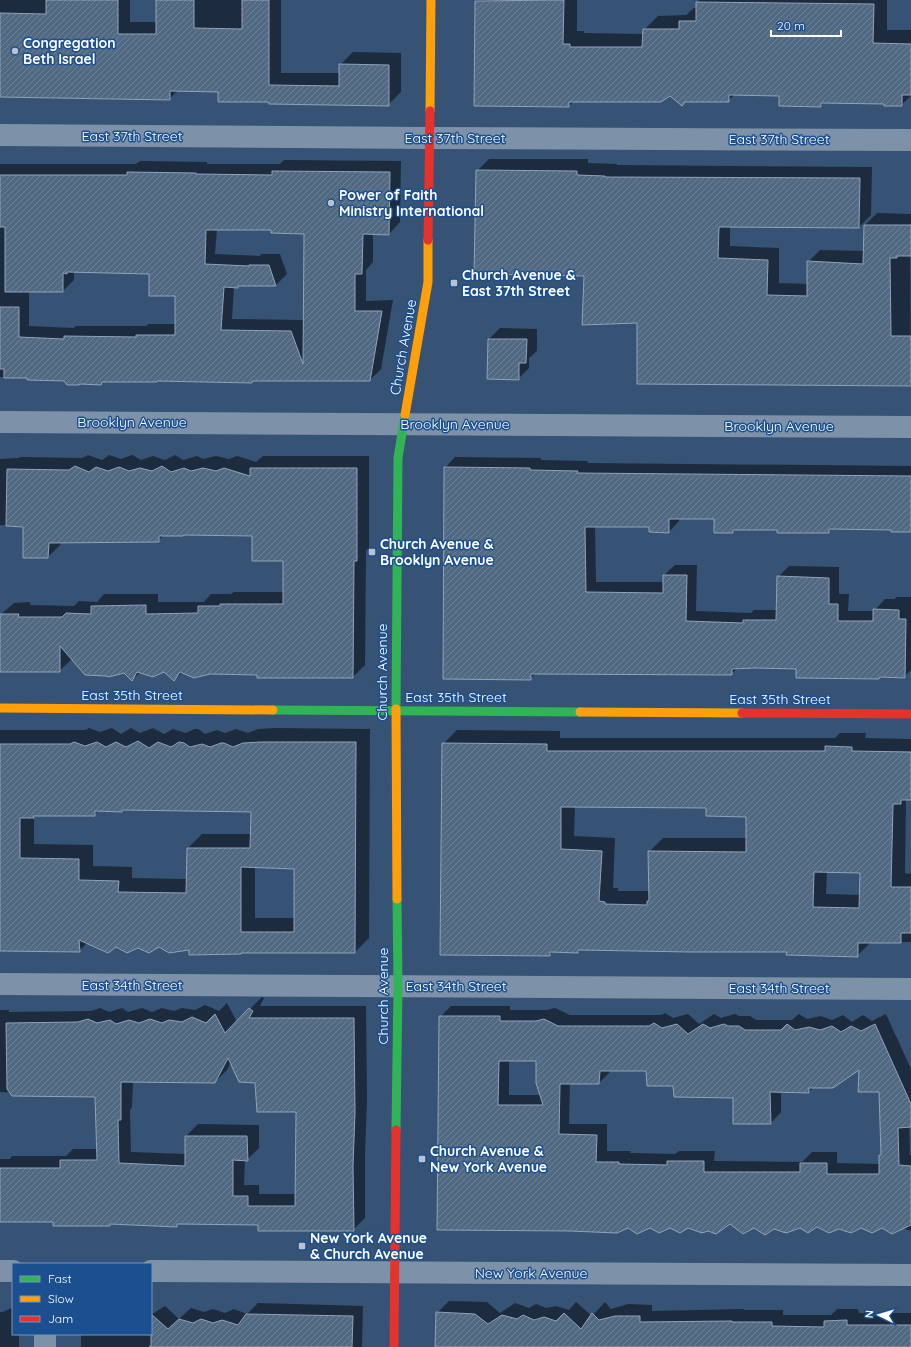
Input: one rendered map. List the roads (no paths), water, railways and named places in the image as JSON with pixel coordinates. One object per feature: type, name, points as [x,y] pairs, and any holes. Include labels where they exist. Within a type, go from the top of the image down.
[{"type":"main road","name":"Church Avenue","points":[[394,1347],[398,986],[396,710],[398,458],[428,282],[431,0]]},
{"type":"main road","name":"East 35th Street","points":[[0,708],[911,714]]},
{"type":"street","name":"East 37th Street","points":[[0,135],[911,140]]},
{"type":"street","name":"Brooklyn Avenue","points":[[0,422],[911,427]]},
{"type":"street","name":"East 34th Street","points":[[0,984],[911,989]]},
{"type":"street","points":[[0,1271],[12,1271]]},
{"type":"street","name":"New York Avenue","points":[[152,1271],[911,1275]]},
{"type":"street","points":[[45,1335],[45,1347]]},
{"type":"place","name":"Congregation Beth Israel","points":[[15,51]]},
{"type":"place","name":"Power of Faith Ministry International","points":[[331,203]]},
{"type":"place","name":"Church Avenue & East 37th Street","points":[[454,283]]},
{"type":"place","name":"Church Avenue & Brooklyn Avenue","points":[[372,552]]},
{"type":"place","name":"Church Avenue & New York Avenue","points":[[422,1159]]},
{"type":"place","name":"New York Avenue & Church Avenue","points":[[302,1246]]}]
